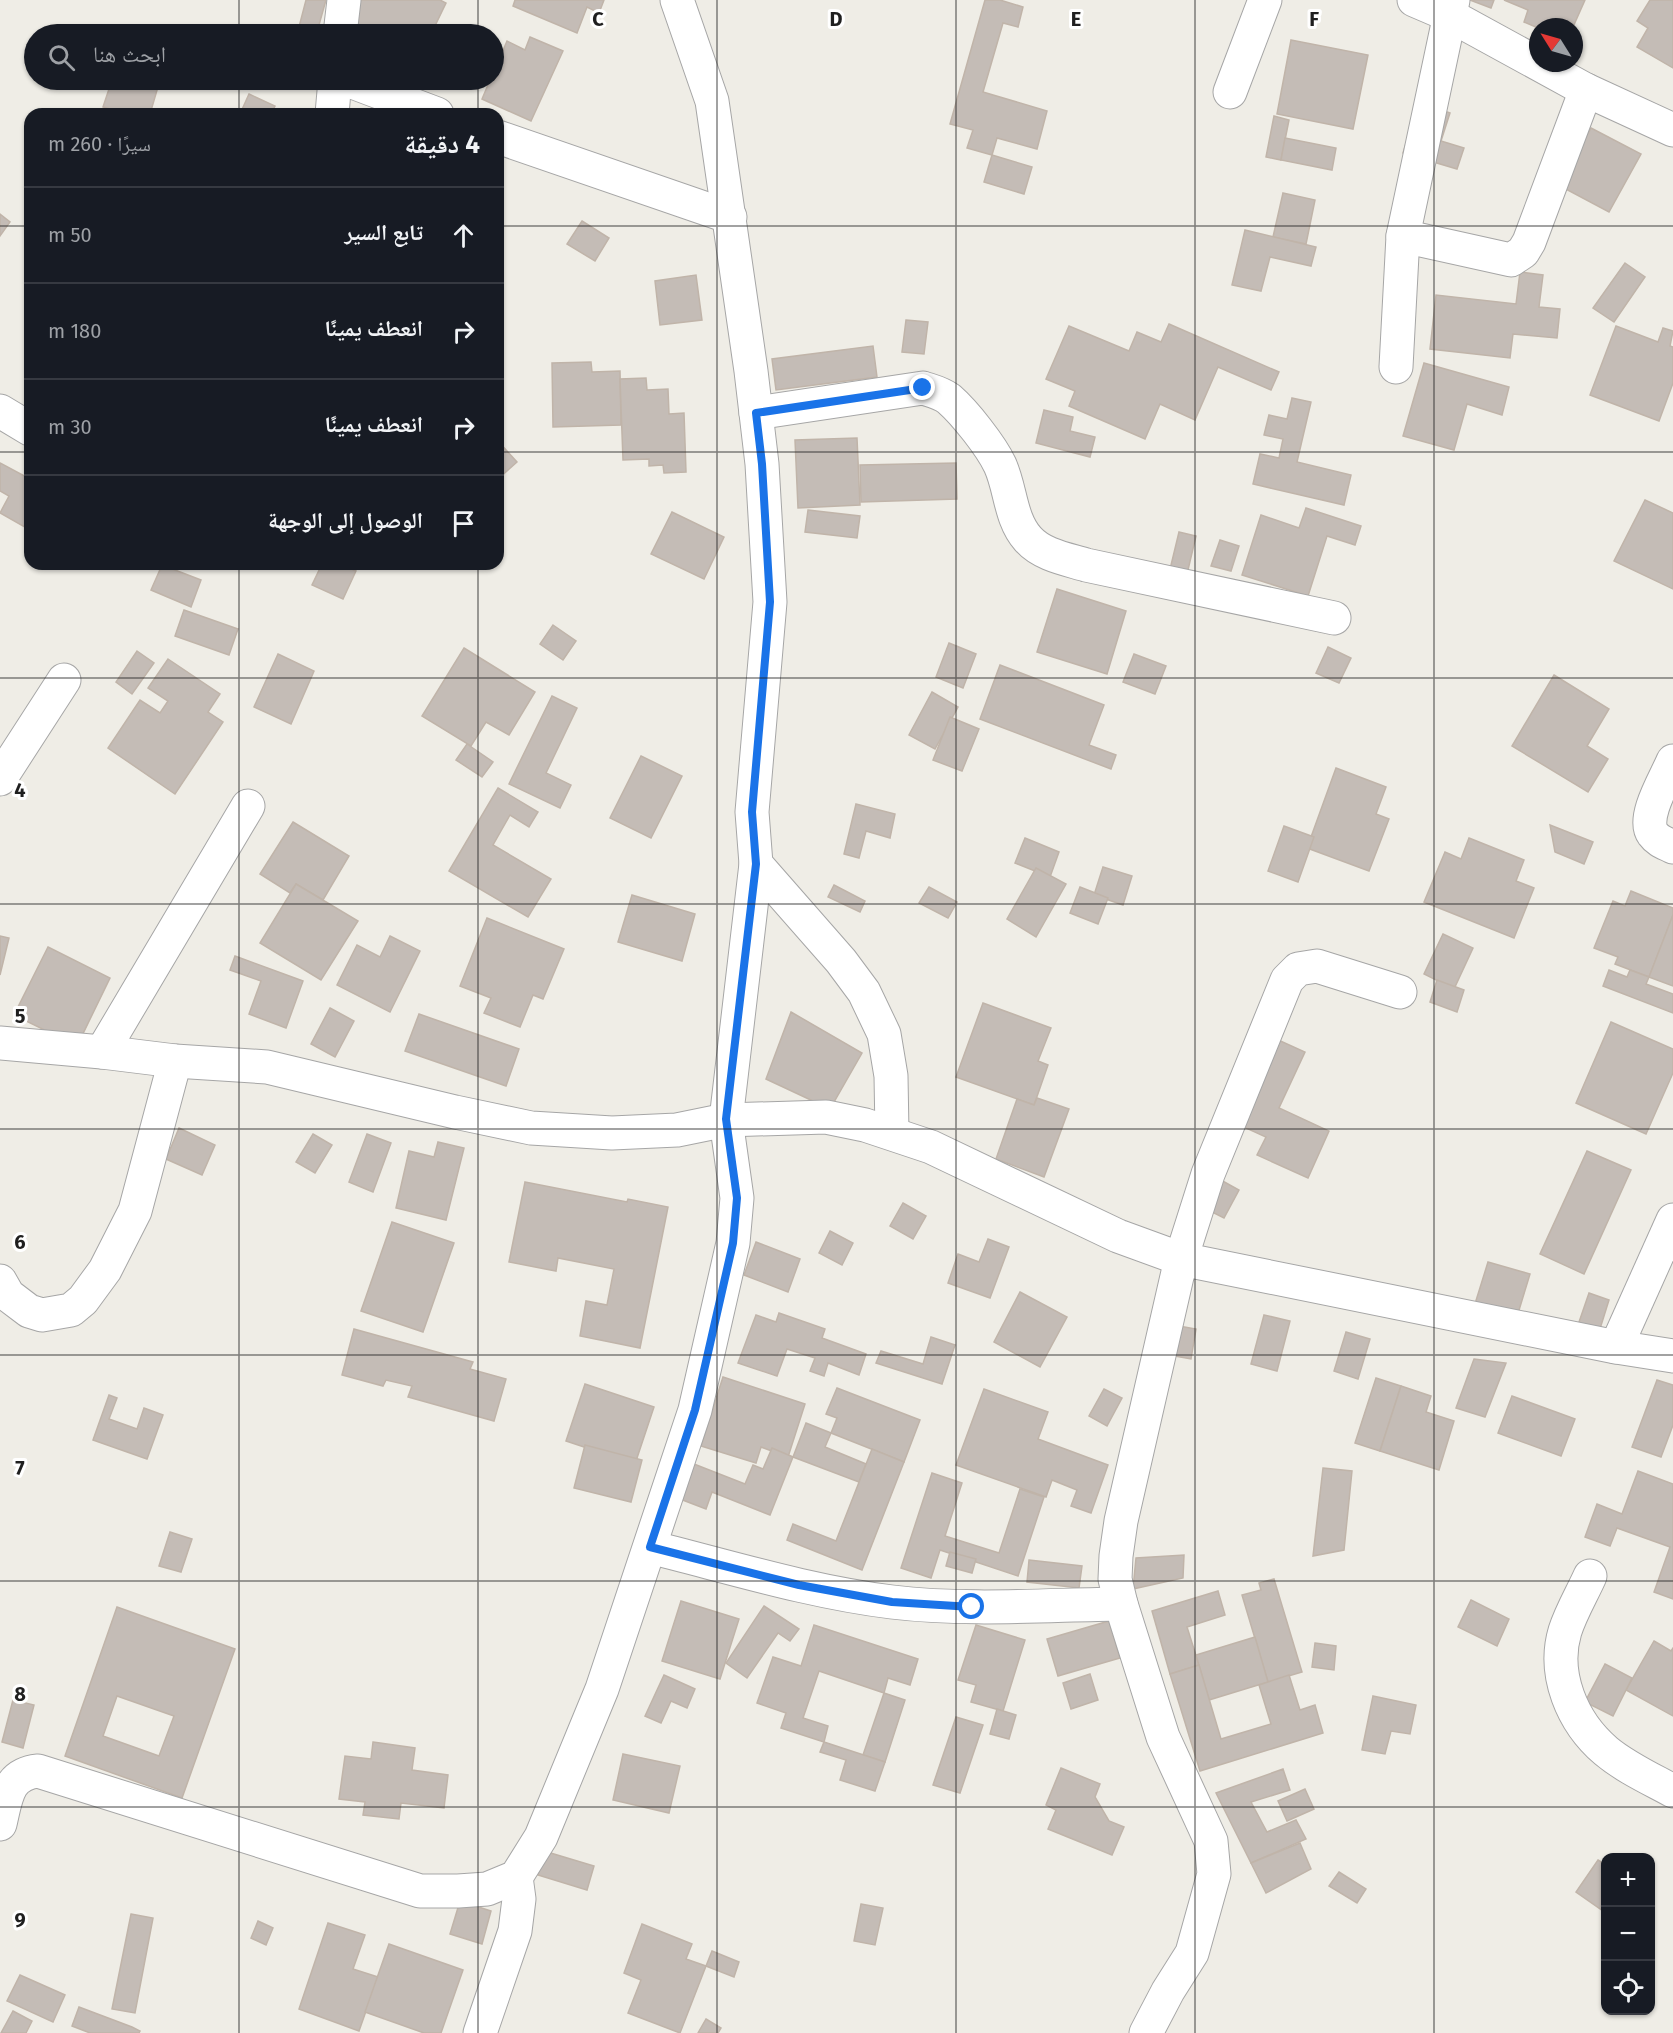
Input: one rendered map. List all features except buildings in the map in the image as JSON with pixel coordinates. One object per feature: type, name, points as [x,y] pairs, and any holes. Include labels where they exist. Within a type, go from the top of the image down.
[{"type":"street","points":[[341,24],[344,0]]},
{"type":"street","points":[[0,1824],[11,1784],[20,1775],[38,1771],[420,1890],[458,1891],[487,1888],[516,1877],[541,1836],[602,1689],[695,1410],[733,1243],[737,1198],[726,1119],[756,864],[752,812],[770,602],[762,464],[730,217],[712,101],[677,0]]},
{"type":"street","points":[[1230,92],[1265,0]]},
{"type":"street","points":[[1414,0],[1451,7],[1586,90],[1673,130]]},
{"type":"street","points":[[1396,367],[1403,236],[1451,7]]},
{"type":"street","points":[[333,108],[334,90]]},
{"type":"street","points":[[373,90],[421,108]]},
{"type":"street","points":[[1403,236],[1511,260],[1517,257],[1529,242],[1586,90]]},
{"type":"street","points":[[504,139],[730,217]]},
{"type":"street","points":[[756,413],[923,388],[935,391],[949,399],[988,446],[1000,466],[1017,522],[1027,538],[1037,547],[1053,556],[1086,565],[1334,618]]},
{"type":"street","points":[[0,411],[24,425]]},
{"type":"street","points":[[0,778],[64,680]]},
{"type":"street","points":[[1673,761],[1649,814],[1651,832],[1659,840],[1673,847]]},
{"type":"street","points":[[102,1052],[248,806]]},
{"type":"street","points":[[756,864],[841,961],[864,992],[884,1034],[891,1077],[892,1133]]},
{"type":"street","points":[[1146,2033],[1168,1991],[1192,1953],[1214,1874],[1211,1841],[1162,1737],[1115,1578],[1121,1521],[1181,1259],[1208,1174],[1287,980],[1298,969],[1317,966],[1400,992]]},
{"type":"street","points":[[0,1043],[267,1068],[531,1128],[623,1133],[677,1130],[726,1119],[826,1117],[865,1125],[931,1147],[1118,1236],[1181,1259],[1616,1347],[1673,1356]]},
{"type":"street","points":[[0,1281],[8,1295],[29,1311],[42,1316],[71,1310],[83,1300],[105,1270],[135,1211],[175,1061]]},
{"type":"street","points":[[1616,1347],[1673,1220]]},
{"type":"street","points":[[650,1547],[799,1585],[892,1602],[972,1607],[1121,1604]]},
{"type":"street","points":[[1590,1576],[1565,1631],[1560,1663],[1565,1692],[1582,1725],[1606,1751],[1673,1791]]},
{"type":"street","points":[[480,2033],[515,1931],[519,1899],[516,1877]]},
{"type":"route","points":[[923,388],[756,413],[762,464],[770,602],[752,812],[756,864],[726,1119],[737,1198],[733,1243],[695,1410],[650,1547],[799,1585],[892,1602],[972,1607]]}]
